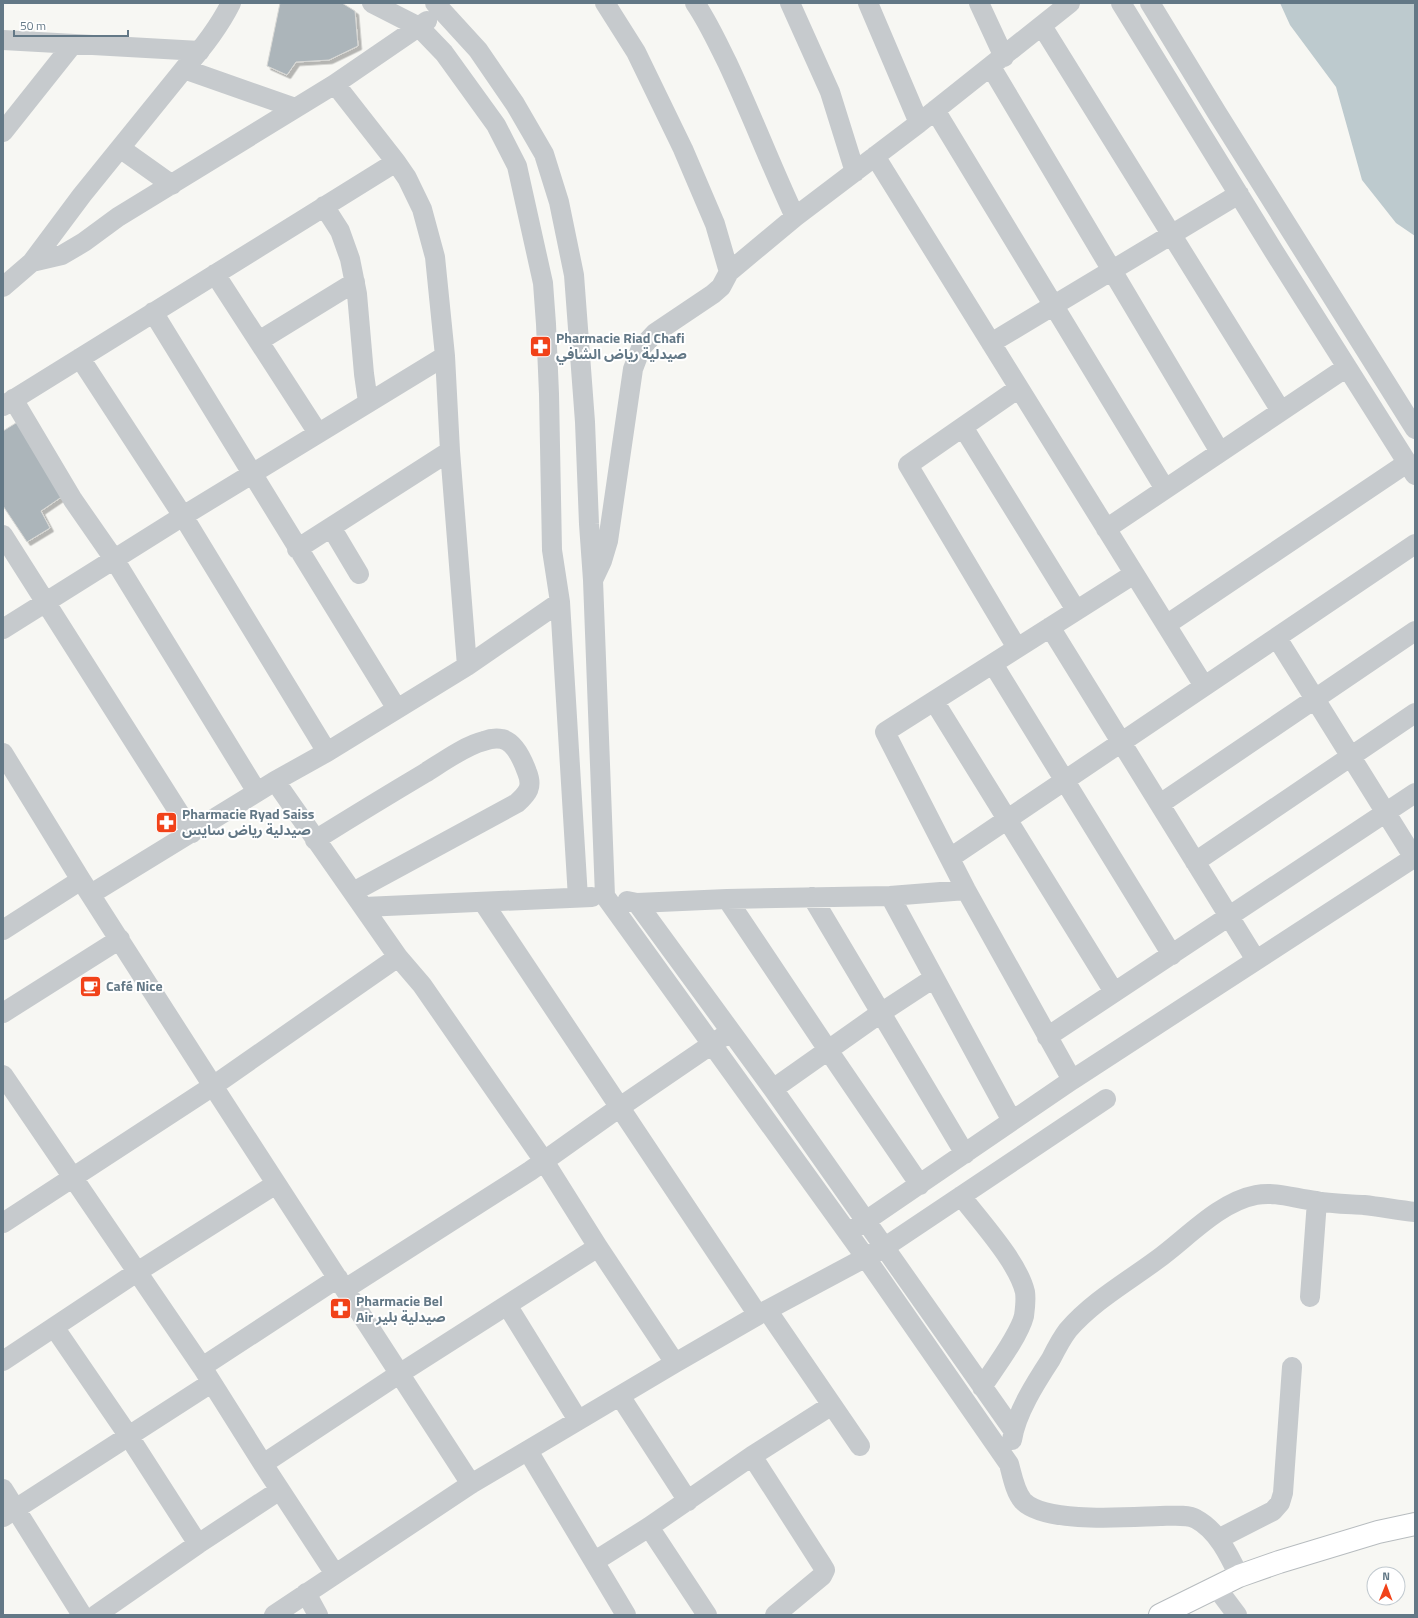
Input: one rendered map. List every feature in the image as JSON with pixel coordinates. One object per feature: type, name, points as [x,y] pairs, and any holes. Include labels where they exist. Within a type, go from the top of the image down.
[{"type":"main road","points":[[1160,1615],[1239,1576],[1328,1546],[1378,1532],[1413,1527]]},
{"type":"street","points":[[3,287],[32,262],[120,148],[200,51],[226,14],[231,3]]},
{"type":"street","points":[[372,3],[419,27],[452,62],[496,125],[517,166],[543,283],[549,394],[552,550],[560,602],[578,898]]},
{"type":"street","points":[[605,3],[636,52],[683,149],[715,224],[729,272]]},
{"type":"street","points":[[695,3],[706,19],[742,94],[776,176],[795,217]]},
{"type":"street","points":[[790,3],[830,92],[855,172]]},
{"type":"street","points":[[868,3],[919,123]]},
{"type":"street","points":[[978,3],[997,62],[1112,270],[1220,452]]},
{"type":"street","points":[[593,580],[602,561],[608,541],[633,369],[641,348],[655,332],[713,294],[721,287],[729,272],[795,217],[919,123],[1070,3]]},
{"type":"street","points":[[1121,3],[1238,194],[1411,469],[1166,625]]},
{"type":"street","points":[[1150,3],[1217,113],[1415,429]]},
{"type":"street","points":[[32,262],[52,258],[67,252],[84,242],[118,217],[335,84],[419,27],[438,7],[478,50],[515,104],[544,154],[559,202],[574,275],[585,422],[593,580],[605,896],[866,1258],[1009,1464],[1015,1486],[1023,1501],[1043,1512],[1078,1517],[1175,1516],[1194,1518],[1206,1526],[1218,1539],[1228,1553],[1239,1576]]},
{"type":"street","points":[[1042,26],[1281,412]]},
{"type":"street","points":[[3,40],[200,51]]},
{"type":"street","points":[[3,132],[11,112],[73,44]]},
{"type":"street","points":[[184,69],[295,108]]},
{"type":"street","points":[[335,84],[407,178],[422,208],[434,249],[445,356],[450,451],[467,666]]},
{"type":"street","points":[[935,110],[1164,489]]},
{"type":"street","points":[[120,148],[172,185]]},
{"type":"street","points":[[875,156],[1204,686]]},
{"type":"street","points":[[257,792],[114,559],[8,402],[396,162]]},
{"type":"street","points":[[991,343],[1238,194]]},
{"type":"street","points":[[324,206],[340,231],[355,282],[368,402]]},
{"type":"street","points":[[215,274],[318,433]]},
{"type":"street","points":[[259,341],[355,282]]},
{"type":"street","points":[[153,312],[297,549],[397,709]]},
{"type":"street","points":[[3,629],[182,516],[445,356]]},
{"type":"street","points":[[80,358],[182,516],[326,752]]},
{"type":"street","points":[[1106,529],[1347,367]]},
{"type":"street","points":[[1017,648],[908,465],[1019,388]]},
{"type":"street","points":[[963,427],[1076,610]]},
{"type":"street","points":[[297,549],[450,451]]},
{"type":"street","points":[[331,527],[359,574]]},
{"type":"street","points":[[3,535],[192,833]]},
{"type":"street","points":[[950,858],[1415,544]]},
{"type":"street","points":[[1072,1080],[966,890],[885,732],[1134,574]]},
{"type":"street","points":[[3,930],[192,833],[275,780],[326,752],[467,666],[560,602]]},
{"type":"street","points":[[1050,627],[1256,960]]},
{"type":"street","points":[[1160,804],[1415,631]]},
{"type":"street","points":[[848,1234],[1072,1080],[1414,857],[1276,638]]},
{"type":"street","points":[[993,664],[1172,954]]},
{"type":"street","points":[[934,701],[1114,992]]},
{"type":"street","points":[[1195,862],[1415,713]]},
{"type":"street","points":[[315,840],[453,756],[483,741],[494,739],[503,740],[510,743],[518,753],[530,779],[530,787],[527,794],[517,804],[358,900]]},
{"type":"street","points":[[3,753],[86,887],[213,1086],[471,1484]]},
{"type":"street","points":[[275,780],[315,840],[398,958],[422,985],[544,1161],[598,1247],[675,1363]]},
{"type":"street","points":[[1047,1037],[1415,793]]},
{"type":"street","points":[[358,900],[483,902],[605,896],[637,903],[727,899],[890,896],[966,890]]},
{"type":"street","points":[[890,896],[1012,1121]]},
{"type":"street","points":[[812,897],[882,1012],[965,1154]]},
{"type":"street","points":[[727,899],[920,1185]]},
{"type":"street","points":[[483,902],[620,1107],[763,1313],[832,1405],[860,1446]]},
{"type":"street","points":[[637,903],[773,1089],[982,1387],[1014,1430]]},
{"type":"street","points":[[3,1013],[120,939]]},
{"type":"street","points":[[3,1223],[71,1177],[213,1086],[398,958]]},
{"type":"street","points":[[773,1089],[882,1012],[934,978]]},
{"type":"street","points":[[10,1513],[128,1435],[206,1375],[341,1283],[544,1161],[620,1107],[713,1045],[730,1031]]},
{"type":"street","points":[[3,1075],[206,1375],[335,1574]]},
{"type":"street","points":[[274,1615],[471,1484],[675,1363],[763,1313],[885,1247],[1106,1099]]},
{"type":"street","points":[[3,1361],[137,1272],[276,1184]]},
{"type":"street","points":[[1009,1464],[1014,1430],[1026,1401],[1067,1332],[1083,1314],[1222,1209],[1256,1195],[1272,1194],[1317,1201],[1364,1205],[1415,1212]]},
{"type":"street","points":[[961,1196],[1009,1259],[1025,1292],[1024,1317],[1013,1338],[982,1387]]},
{"type":"street","points":[[1310,1297],[1317,1201]]},
{"type":"street","points":[[263,1464],[399,1374],[598,1247]]},
{"type":"street","points":[[507,1305],[578,1420]]},
{"type":"street","points":[[54,1327],[128,1435],[198,1544]]},
{"type":"street","points":[[1218,1539],[1273,1511],[1280,1503],[1283,1493],[1292,1368]]},
{"type":"street","points":[[620,1396],[688,1501]]},
{"type":"street","points":[[595,1561],[688,1501],[752,1456],[832,1405]]},
{"type":"street","points":[[528,1451],[626,1615]]},
{"type":"street","points":[[752,1456],[825,1570],[822,1576],[775,1615]]},
{"type":"street","points":[[3,1489],[10,1513],[82,1615]]},
{"type":"street","points":[[96,1615],[198,1544],[280,1490]]},
{"type":"street","points":[[649,1527],[707,1615]]},
{"type":"street","points":[[1216,1587],[1237,1615]]},
{"type":"street","points":[[306,1593],[318,1615]]},
{"type":"shaded area","points":[[1280,3],[1415,3],[1415,236],[1396,223],[1362,180],[1336,87],[1290,25]]},
{"type":"building","points":[[280,3],[342,3],[355,11],[358,46],[329,60],[296,62],[287,75],[267,66]]},
{"type":"building","points":[[19,421],[63,496],[41,511],[50,528],[27,542],[3,506],[3,431]]},
{"type":"place","name":"Pharmacie Riad Chafi صيدلية رياض الشافي","points":[[540,346]]},
{"type":"place","name":"Pharmacie Ryad Saiss صيدلية رياض سايس","points":[[167,822]]},
{"type":"place","name":"Café Nice","points":[[90,986]]},
{"type":"place","name":"Pharmacie Bel Air صيدلية بلير","points":[[341,1309]]}]
